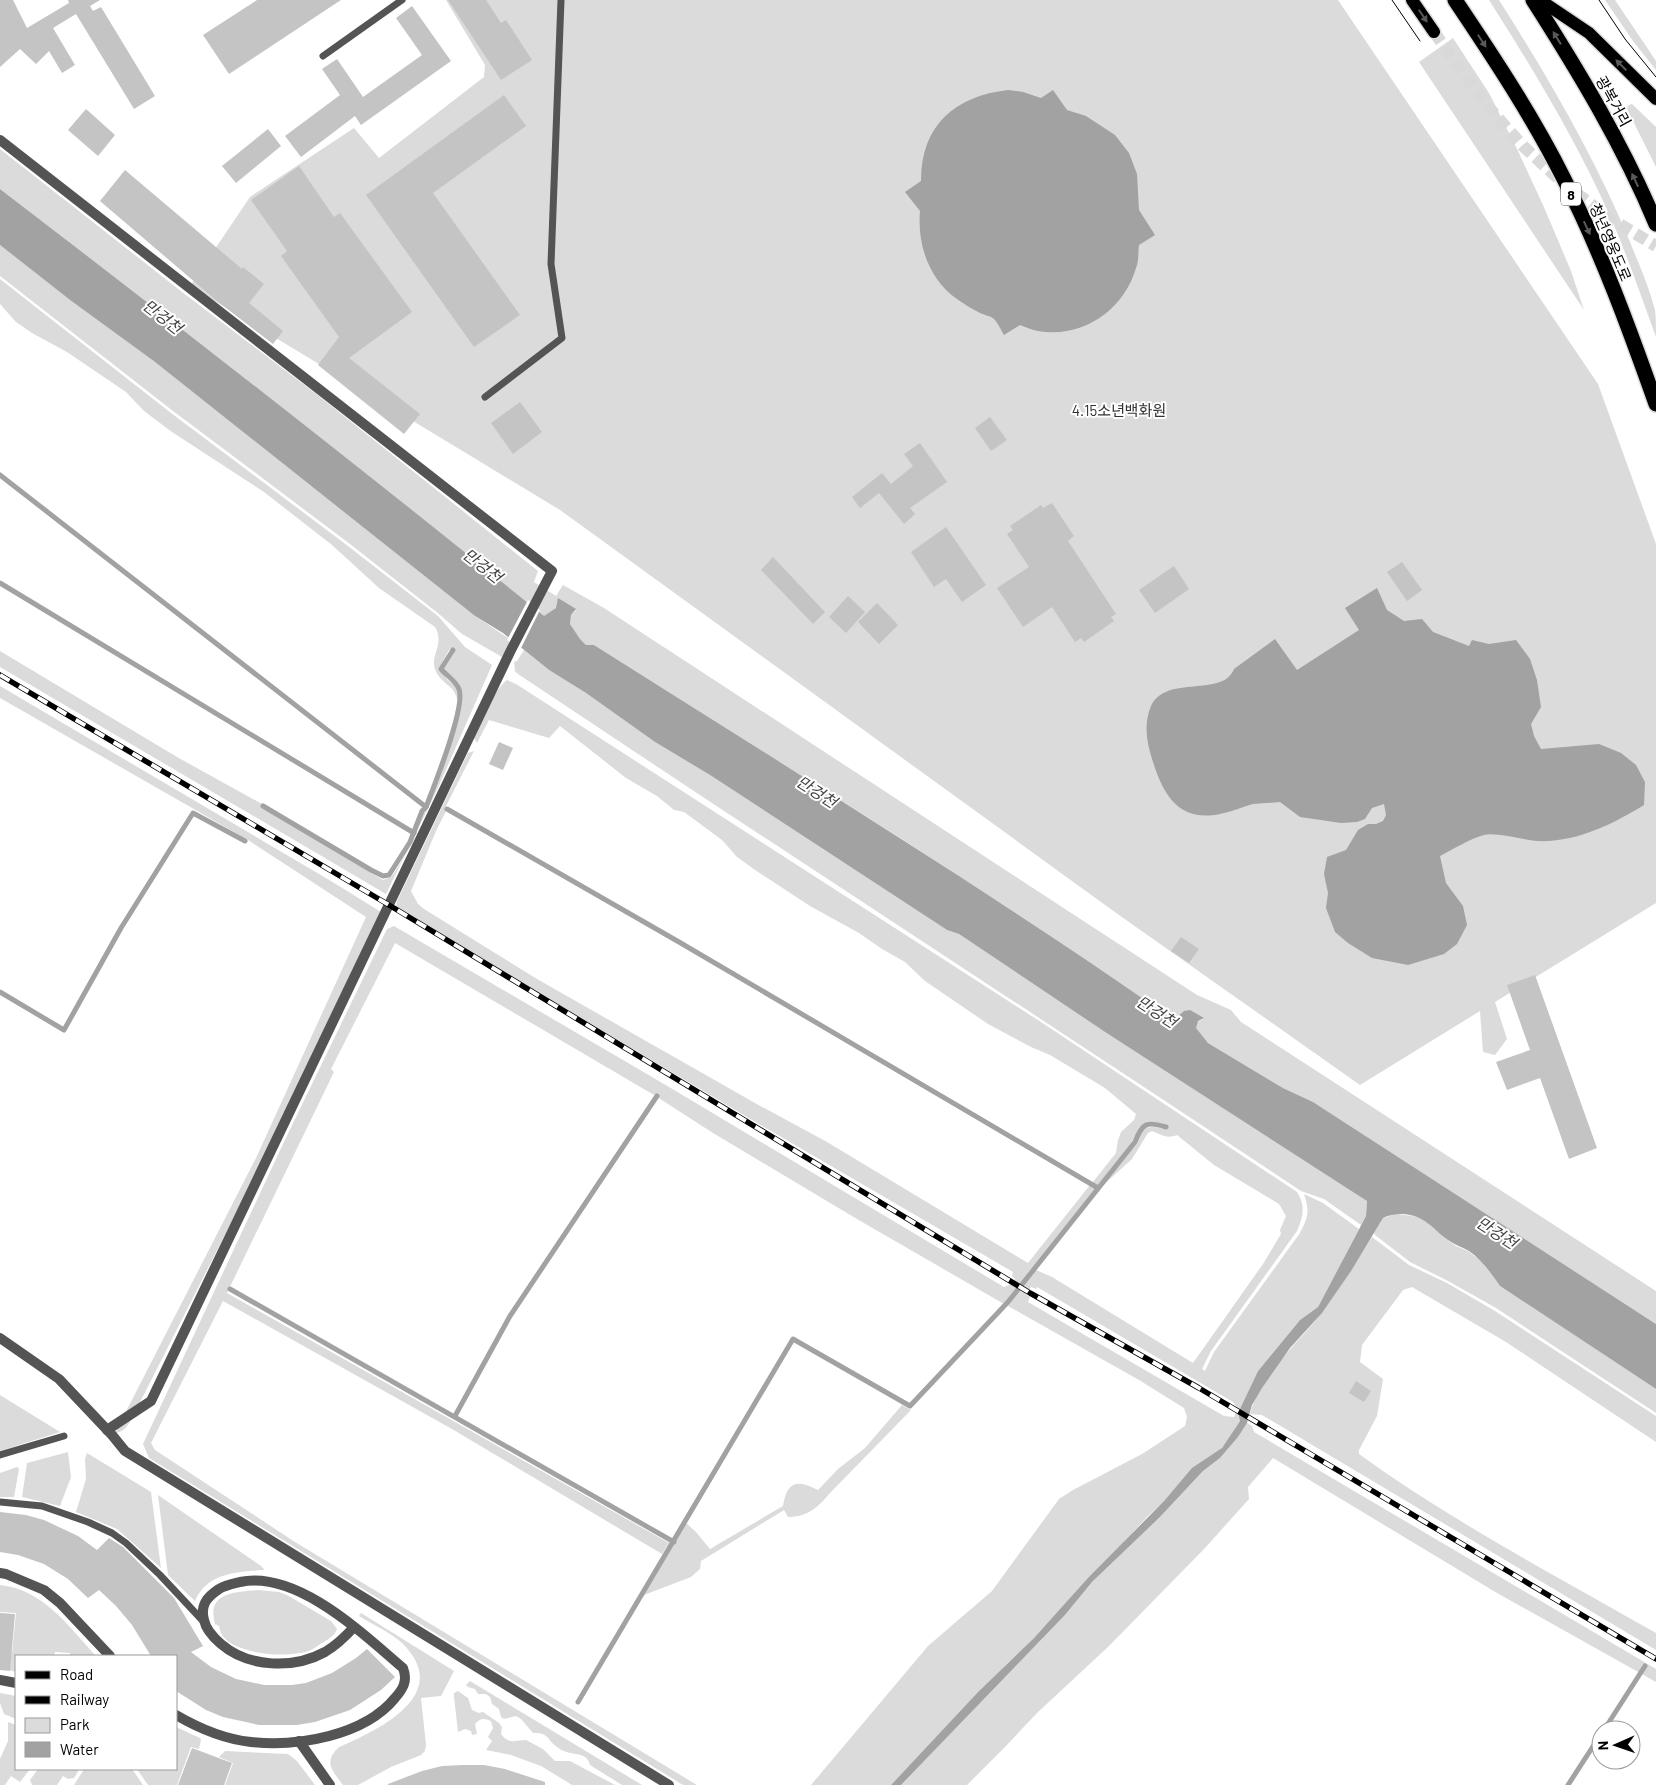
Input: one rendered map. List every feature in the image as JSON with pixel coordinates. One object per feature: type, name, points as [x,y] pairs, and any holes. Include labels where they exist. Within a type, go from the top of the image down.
[{"type":"highway","name":"청년영웅도로","points":[[1455,0],[1521,102],[1564,178],[1596,247],[1656,404]]},
{"type":"highway","name":"광복거리","points":[[1533,0],[1576,68],[1616,140],[1656,224]]},
{"type":"main road","points":[[1412,0],[1434,32]]},
{"type":"main road","points":[[1540,0],[1589,33],[1656,99]]},
{"type":"street","points":[[0,140],[552,571],[511,650],[151,1401],[107,1430]]},
{"type":"street","points":[[0,1338],[59,1379],[125,1451],[669,1785]]},
{"type":"street","points":[[0,1573],[44,1590],[60,1603],[109,1655]]},
{"type":"street","points":[[178,1716],[201,1729],[230,1738],[252,1742],[299,1741],[338,1733],[366,1723],[391,1704],[404,1688],[406,1674],[403,1668],[354,1628],[315,1600],[293,1588],[271,1581],[246,1581],[225,1585],[205,1600],[203,1609],[204,1622],[212,1636],[228,1650],[254,1662],[274,1664],[301,1661],[324,1652],[341,1641],[354,1628]]},
{"type":"street","points":[[0,1680],[15,1683]]},
{"type":"street","points":[[299,1741],[330,1785]]},
{"type":"lane","points":[[323,56],[402,0]]},
{"type":"lane","points":[[485,397],[562,338],[551,264],[561,0]]},
{"type":"lane","points":[[0,1455],[64,1436]]},
{"type":"lane","points":[[0,1502],[42,1506],[112,1533],[126,1543],[160,1575],[204,1622]]},
{"type":"green space","name":"4.15소년백화원","points":[[446,0],[1338,0],[1598,384],[1656,544],[1656,903],[1495,1002],[1507,1039],[1495,1055],[1483,1052],[1480,1011],[1360,1085],[1119,915],[560,510],[190,286],[250,197],[354,128],[379,158],[484,77],[485,65]]},
{"type":"green space","points":[[1489,0],[1499,0],[1553,88],[1602,179],[1650,293],[1655,310],[1656,337],[1622,246],[1597,188],[1553,105]]},
{"type":"green space","points":[[1605,0],[1615,0],[1656,61],[1656,70],[1633,41]]},
{"type":"green space","points":[[1453,38],[1489,93],[1518,151],[1571,271],[1584,310],[1419,62]]},
{"type":"green space","points":[[1632,104],[1656,127],[1656,167],[1627,108]]},
{"type":"green space","points":[[0,149],[182,292],[315,393],[538,571],[534,582],[556,596],[563,585],[604,608],[1197,995],[1231,1010],[1241,1022],[1656,1291],[1656,1324],[1313,1102],[1283,1088],[1208,1043],[1195,1028],[1198,1021],[1204,1019],[1178,1015],[1174,1020],[1031,923],[886,829],[594,645],[586,645],[580,640],[570,624],[571,615],[576,610],[556,608],[544,617],[274,401],[0,189]]},
{"type":"green space","points":[[0,245],[70,300],[155,362],[475,616],[511,640],[502,657],[462,634],[350,544],[173,411],[0,276]]},
{"type":"green space","points":[[0,279],[171,413],[438,616],[465,647],[492,665],[437,790],[386,894],[0,667],[0,651],[177,757],[262,804],[261,807],[383,880],[391,877],[410,844],[435,785],[461,702],[460,685],[444,669],[454,653],[453,650],[449,650],[439,668],[458,689],[458,701],[453,690],[436,672],[434,659],[439,639],[435,627],[379,588],[332,545],[264,492],[172,432],[144,411],[126,392],[67,352],[16,322],[0,304]]},
{"type":"green space","points":[[524,650],[549,670],[586,693],[655,742],[710,775],[947,930],[959,934],[1105,1032],[1354,1192],[1367,1201],[1366,1216],[1361,1225],[1324,1199],[1301,1191],[518,674],[515,671],[514,662],[517,661]]},
{"type":"green space","points":[[507,680],[516,684],[1041,1022],[1297,1192],[1302,1202],[1303,1212],[1297,1231],[1211,1351],[1202,1369],[1205,1371],[1214,1352],[1300,1233],[1307,1214],[1304,1194],[1323,1203],[1359,1229],[1318,1307],[1300,1320],[1258,1371],[1238,1413],[1240,1421],[1222,1448],[1147,1517],[1034,1638],[978,1692],[891,1785],[811,1785],[928,1646],[992,1591],[1059,1499],[1142,1454],[1185,1426],[1187,1417],[1184,1408],[1139,1380],[1008,1306],[1036,1270],[1052,1277],[1193,1363],[1263,1264],[1281,1234],[1280,1230],[1286,1216],[1279,1204],[1214,1165],[1177,1135],[1168,1137],[1152,1131],[1148,1133],[1132,1159],[1100,1188],[1137,1143],[1140,1132],[1152,1127],[1168,1127],[1167,1125],[1155,1122],[1146,1123],[1139,1128],[1129,1147],[1097,1187],[1092,1183],[1116,1153],[1121,1132],[1134,1120],[1136,1114],[1105,1088],[1050,1055],[988,1024],[925,981],[905,962],[859,933],[810,906],[758,872],[737,857],[722,840],[684,812],[674,810],[657,796],[626,778],[560,726],[549,738],[489,720],[477,743],[474,738],[488,707]],"holes":[[[1031,1287],[1036,1289],[1037,1287],[1233,1402],[1237,1408],[1234,1417],[1224,1416],[1028,1302],[1030,1297],[1026,1294]]]},
{"type":"green space","points":[[0,686],[381,912],[309,1069],[131,1420],[125,1429],[115,1433],[256,1158],[366,917],[248,840],[0,698]]},
{"type":"green space","points":[[474,751],[445,808],[446,811],[411,891],[418,904],[424,909],[537,979],[827,1142],[1028,1263],[1090,1185],[1095,1189],[1004,1304],[857,1219],[713,1133],[654,1095],[395,943],[331,1069],[334,1072],[227,1293],[669,1543],[662,1554],[452,1429],[223,1301],[151,1443],[155,1450],[295,1542],[697,1785],[683,1785],[149,1458],[143,1444],[283,1144],[387,929],[394,926],[664,1084],[1004,1287],[1014,1283],[1013,1272],[747,1117],[398,909],[396,906],[397,901],[468,753]]},
{"type":"green space","points":[[1396,1214],[1420,1217],[1456,1246],[1468,1251],[1481,1261],[1500,1286],[1656,1389],[1656,1413],[1496,1308],[1410,1262],[1375,1235],[1374,1233],[1383,1218]]},
{"type":"green space","points":[[1372,1237],[1409,1265],[1447,1283],[1495,1311],[1656,1416],[1656,1442],[1506,1342],[1412,1287],[1403,1290],[1362,1345],[1360,1362],[1383,1379],[1377,1416],[1359,1450],[1359,1454],[1431,1503],[1656,1633],[1656,1650],[1262,1415],[1250,1414],[1255,1399],[1271,1372],[1323,1311]]},
{"type":"green space","points":[[0,1395],[60,1432],[0,1451]]},
{"type":"green space","points":[[902,1405],[911,1410],[812,1510],[795,1517],[788,1517],[784,1510],[701,1561],[700,1569],[691,1577],[644,1595],[686,1523],[710,1549],[783,1506],[787,1491],[794,1484],[804,1484],[818,1490],[838,1469],[865,1448]]},
{"type":"green space","points":[[1247,1423],[1252,1426],[1254,1432],[1656,1669],[1656,1682],[1497,1593],[1273,1458],[1248,1487],[1249,1499],[1205,1548],[1109,1646],[1037,1713],[967,1785],[901,1785],[1065,1615],[1092,1582],[1159,1518],[1203,1471],[1220,1458]]},
{"type":"green space","points":[[68,1452],[71,1477],[60,1506],[22,1497],[27,1463]]},
{"type":"green space","points":[[87,1453],[151,1492],[161,1568],[117,1529],[76,1512],[86,1479],[85,1459]]},
{"type":"green space","points":[[17,1467],[19,1469],[14,1497],[0,1497],[0,1473]]},
{"type":"green space","points":[[158,1495],[264,1569],[233,1573],[215,1579],[200,1592],[195,1601],[168,1575]]},
{"type":"green space","points":[[0,1585],[15,1588],[29,1594],[54,1611],[95,1655],[70,1655],[70,1653],[55,1652],[54,1655],[15,1655],[15,1672],[6,1669],[1,1653],[12,1653],[16,1613],[0,1612]]},
{"type":"green space","points":[[258,1590],[279,1592],[287,1595],[331,1621],[337,1629],[336,1631],[324,1642],[302,1653],[263,1653],[237,1646],[227,1640],[221,1633],[219,1626],[215,1624],[213,1613],[215,1605],[219,1600],[232,1593]]},
{"type":"green space","points":[[361,1613],[454,1671],[441,1696],[421,1698],[425,1751],[421,1755],[391,1767],[358,1785],[343,1785],[331,1766],[331,1757],[334,1752],[339,1747],[391,1720],[416,1694],[420,1678],[416,1661],[402,1643],[359,1616]]},
{"type":"green space","points":[[470,1681],[642,1785],[622,1785],[590,1765],[585,1757],[562,1750],[545,1735],[533,1733],[516,1716],[504,1719],[501,1717],[499,1709],[492,1704],[490,1697],[486,1694],[478,1694],[475,1689],[466,1685]]},
{"type":"green space","points":[[458,1691],[468,1698],[472,1710],[479,1713],[483,1712],[499,1723],[502,1727],[501,1734],[507,1740],[526,1740],[543,1749],[555,1761],[570,1761],[615,1785],[572,1785],[541,1766],[511,1755],[486,1750],[492,1741],[488,1737],[493,1728],[491,1721],[482,1719],[477,1722],[475,1724],[477,1734],[472,1735],[471,1731],[465,1729],[458,1732],[454,1693]]},
{"type":"green space","points":[[0,1693],[15,1696],[15,1719],[4,1714],[0,1703]]},
{"type":"green space","points":[[8,1722],[15,1725],[15,1770],[29,1770],[20,1782],[11,1776],[5,1785],[0,1785],[0,1759],[8,1741]]},
{"type":"green space","points":[[178,1728],[200,1738],[199,1749],[191,1747],[177,1785],[148,1785],[138,1770],[178,1770]]},
{"type":"green space","points":[[225,1751],[288,1754],[297,1761],[315,1785],[225,1785],[233,1763],[219,1757]]},
{"type":"green space","points":[[37,1770],[79,1770],[74,1778],[68,1779],[63,1776],[57,1785],[32,1785],[30,1780]]},
{"type":"green space","points":[[133,1770],[143,1785],[74,1785],[83,1771]]},
{"type":"water","points":[[1008,90],[1023,92],[1041,98],[1053,90],[1067,110],[1086,116],[1115,135],[1129,153],[1137,174],[1139,210],[1155,235],[1139,245],[1137,265],[1122,297],[1099,318],[1085,326],[1054,332],[1038,331],[1020,325],[1004,335],[993,318],[971,308],[947,291],[932,272],[923,248],[920,211],[905,192],[921,181],[927,144],[935,129],[957,107],[989,93]]},
{"type":"water","name":"만겅천","points":[[0,189],[274,401],[544,616],[556,608],[558,598],[576,609],[571,615],[570,624],[586,645],[594,645],[886,829],[1031,923],[1174,1020],[1184,1011],[1190,1010],[1204,1018],[1198,1021],[1196,1028],[1208,1043],[1283,1088],[1313,1102],[1656,1324],[1656,1389],[1500,1286],[1478,1258],[1448,1240],[1427,1223],[1416,1217],[1402,1214],[1383,1218],[1351,1271],[1322,1313],[1290,1348],[1262,1388],[1252,1405],[1247,1423],[1220,1458],[1203,1471],[1159,1518],[1092,1582],[1065,1615],[901,1785],[891,1785],[978,1692],[1034,1638],[1088,1578],[1165,1500],[1192,1468],[1222,1448],[1240,1421],[1238,1413],[1258,1371],[1300,1320],[1318,1307],[1366,1216],[1367,1201],[1105,1032],[959,934],[947,930],[710,775],[655,742],[586,693],[549,670],[503,633],[475,616],[155,362],[70,300],[0,245]]},
{"type":"water","points":[[1377,588],[1387,610],[1404,621],[1422,619],[1433,632],[1469,646],[1472,640],[1489,644],[1516,640],[1530,659],[1537,680],[1541,707],[1531,724],[1534,736],[1541,749],[1599,744],[1621,753],[1636,765],[1645,782],[1644,805],[1620,819],[1593,831],[1551,841],[1537,841],[1489,834],[1478,837],[1440,856],[1446,883],[1463,906],[1467,925],[1457,944],[1444,954],[1408,965],[1372,958],[1348,943],[1335,932],[1326,908],[1328,893],[1324,874],[1327,857],[1346,850],[1358,830],[1368,824],[1376,824],[1383,821],[1386,815],[1384,804],[1372,808],[1365,819],[1357,822],[1341,823],[1300,817],[1280,802],[1253,804],[1220,814],[1194,814],[1176,804],[1162,786],[1151,755],[1147,734],[1147,720],[1151,706],[1158,696],[1181,688],[1218,683],[1228,678],[1234,669],[1275,639],[1297,670],[1359,630],[1345,608]]},
{"type":"pier","points":[[528,600],[540,610],[520,650],[507,640]]},
{"type":"building","points":[[0,0],[13,0],[27,28],[69,3],[68,0],[100,0],[90,6],[93,11],[101,7],[155,96],[134,109],[76,14],[53,28],[75,65],[62,73],[49,51],[36,64],[20,49],[0,67]]},
{"type":"building","points":[[257,0],[341,0],[229,74],[203,35]]},
{"type":"building","points":[[448,0],[486,0],[501,23],[506,20],[532,60],[501,80]]},
{"type":"building","points":[[412,6],[451,61],[361,125],[355,116],[301,157],[285,136],[340,95],[322,69],[337,59],[363,97],[422,55],[396,18]]},
{"type":"building","points":[[504,95],[526,126],[433,193],[520,315],[474,347],[366,195]]},
{"type":"building","points":[[86,109],[115,135],[98,156],[68,130]]},
{"type":"building","points":[[268,129],[281,146],[236,183],[222,166]]},
{"type":"building","points":[[299,166],[334,217],[340,213],[412,312],[349,358],[420,414],[404,434],[318,365],[339,337],[281,256],[287,251],[251,200]]},
{"type":"building","points":[[125,170],[242,269],[243,267],[264,284],[249,303],[283,331],[273,344],[217,301],[100,201]]},
{"type":"building","points":[[520,402],[542,432],[513,454],[491,423]]},
{"type":"building","points":[[990,417],[1007,440],[991,451],[975,428]]},
{"type":"building","points":[[920,443],[947,482],[910,508],[915,514],[904,524],[879,493],[860,508],[852,497],[882,473],[891,484],[913,466],[904,454]]},
{"type":"building","points":[[1052,503],[1074,536],[1068,541],[1116,614],[1111,617],[1114,621],[1084,642],[1081,638],[1075,642],[1052,607],[1023,627],[997,588],[1029,567],[1007,534],[1013,530],[1010,526],[1041,505],[1043,508]]},
{"type":"building","points":[[946,527],[986,585],[962,602],[946,579],[934,587],[911,552]]},
{"type":"building","points":[[773,557],[825,612],[813,624],[761,570]]},
{"type":"building","points":[[1402,562],[1422,590],[1407,601],[1387,572]]},
{"type":"building","points":[[1174,566],[1189,589],[1155,613],[1139,590]]},
{"type":"building","points":[[848,596],[865,612],[846,633],[829,617]]},
{"type":"building","points":[[877,603],[898,625],[879,644],[858,622]]},
{"type":"building","points":[[499,742],[513,748],[503,770],[489,764]]},
{"type":"building","points":[[1181,937],[1199,949],[1189,963],[1171,951]]},
{"type":"building","points":[[1535,975],[1597,1148],[1569,1159],[1540,1078],[1507,1090],[1496,1062],[1530,1050],[1507,985]]},
{"type":"building","points":[[1356,1381],[1371,1391],[1364,1402],[1349,1393]]},
{"type":"building","points":[[0,1512],[26,1515],[44,1520],[78,1536],[97,1550],[109,1538],[123,1547],[174,1598],[203,1646],[191,1652],[211,1667],[236,1679],[264,1685],[306,1683],[332,1673],[367,1649],[395,1677],[381,1690],[350,1710],[315,1722],[297,1725],[259,1725],[223,1717],[206,1710],[178,1692],[178,1655],[150,1655],[132,1625],[99,1590],[88,1598],[68,1579],[44,1564],[18,1555],[0,1552]]},
{"type":"building","points":[[0,1613],[15,1614],[10,1671],[0,1670]]},
{"type":"building","points":[[192,1748],[232,1763],[224,1785],[178,1785]]},
{"type":"building","points":[[484,1765],[505,1769],[545,1782],[545,1785],[388,1785],[422,1771],[442,1766]]},
{"type":"waterway","points":[[0,475],[426,807]]},
{"type":"waterway","points":[[0,583],[414,833]]},
{"type":"waterway","points":[[263,806],[371,870],[383,876],[389,875],[410,842],[422,811],[426,807],[454,729],[460,698],[459,689],[454,681],[441,669],[453,650]]},
{"type":"waterway","points":[[447,809],[679,942],[1098,1188]]},
{"type":"waterway","points":[[0,992],[64,1030],[121,928],[193,813],[245,841]]},
{"type":"waterway","points":[[455,1416],[510,1316],[657,1096]]},
{"type":"waterway","points":[[578,1702],[793,1339],[910,1406],[1008,1302],[1135,1142],[1143,1127],[1150,1124],[1166,1127]]},
{"type":"waterway","points":[[230,1289],[674,1542]]},
{"type":"waterway","points":[[1610,1720],[1645,1666]]},
{"type":"waterway","points":[[1568,1785],[1591,1749]]},
{"type":"tunnel","points":[[1434,32],[1483,101],[1523,146],[1563,183],[1611,219],[1656,246]]},
{"type":"tram line","points":[[1392,0],[1420,41]]},
{"type":"tram line","points":[[1599,0],[1625,39],[1656,77]]},
{"type":"railway","points":[[0,675],[389,905],[1030,1293],[1199,1388],[1656,1659]]}]
